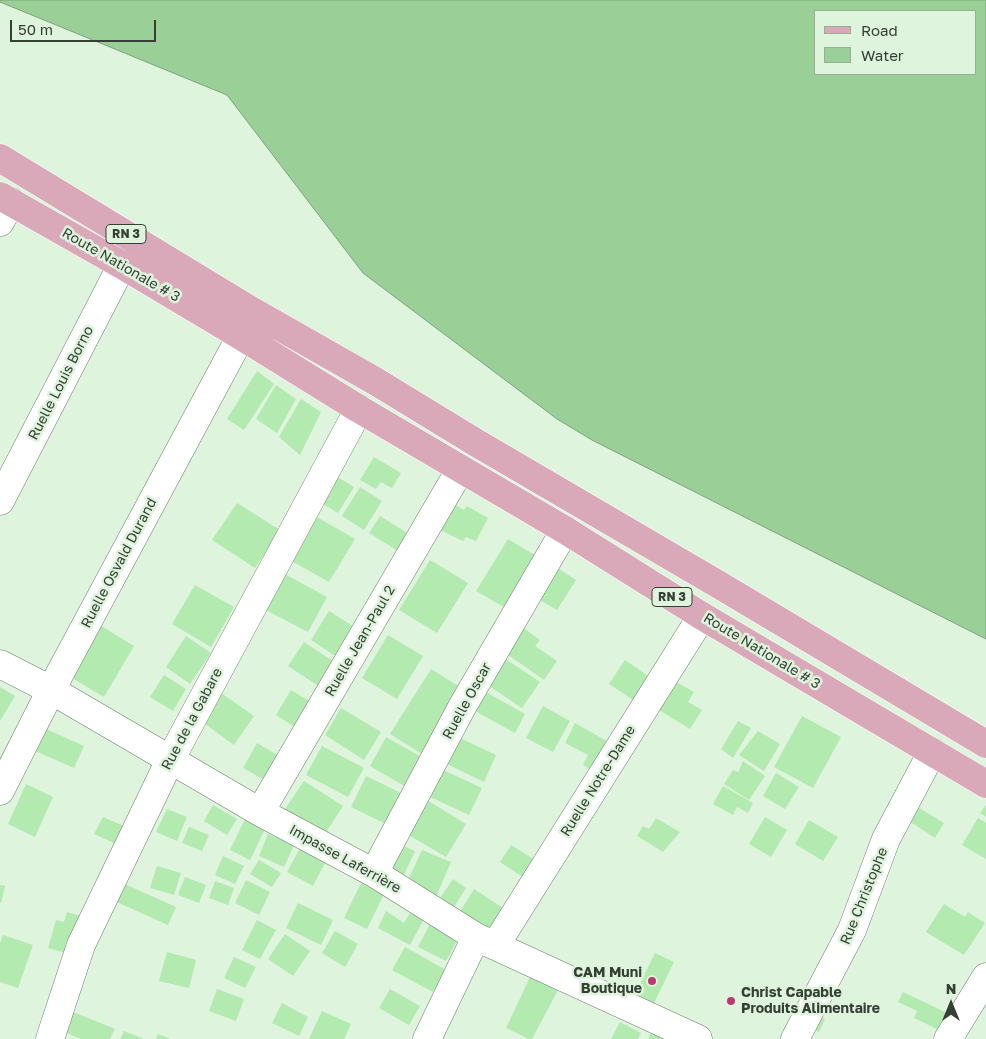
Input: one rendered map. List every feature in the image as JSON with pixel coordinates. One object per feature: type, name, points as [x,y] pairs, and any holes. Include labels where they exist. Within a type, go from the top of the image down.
[{"type":"main road","name":"Route Nationale # 3","points":[[0,158],[252,311],[375,381],[986,744]]},
{"type":"main road","name":"Route Nationale # 3","points":[[4,207],[122,265],[241,336]]},
{"type":"main road","name":"RN 3","points":[[241,336],[359,409]]},
{"type":"main road","name":"Route Nationale # 3","points":[[359,409],[565,530],[702,616],[986,784]]},
{"type":"street","name":"Ruelle Louis Borno","points":[[0,501],[122,265]]},
{"type":"street","name":"Ruelle Osvald Durand","points":[[0,791],[51,690],[241,336]]},
{"type":"street","name":"Rue de la Gabare","points":[[50,1039],[81,945],[170,760],[359,409]]},
{"type":"street","name":"Ruelle Jean-Paul 2","points":[[260,812],[460,470]]},
{"type":"street","name":"Ruelle Oscar","points":[[374,874],[462,708],[565,530]]},
{"type":"street","name":"Ruelle Notre-Dame","points":[[427,1039],[485,942],[702,616]]},
{"type":"street","name":"Impasse Laferrière","points":[[0,664],[51,690],[260,812],[374,874],[485,942],[698,1039]]},
{"type":"street","name":"Rue Christophe","points":[[795,1039],[852,930],[886,839],[932,752]]},
{"type":"street","points":[[948,1039],[986,977]]},
{"type":"water","points":[[0,0],[986,0],[986,639],[592,440],[557,419],[363,273],[227,95],[0,2]]},
{"type":"building","points":[[257,371],[274,384],[244,430],[227,419]]},
{"type":"building","points":[[276,385],[296,399],[277,433],[256,419]]},
{"type":"building","points":[[301,399],[321,412],[300,455],[279,437]]},
{"type":"building","points":[[374,457],[401,473],[392,488],[381,482],[376,489],[360,480]]},
{"type":"building","points":[[334,475],[354,487],[338,513],[318,501]]},
{"type":"building","points":[[360,487],[382,501],[364,530],[342,516]]},
{"type":"building","points":[[237,503],[280,530],[255,568],[212,540]]},
{"type":"building","points":[[454,504],[464,510],[467,506],[488,518],[476,541],[466,537],[463,541],[440,530]]},
{"type":"building","points":[[315,516],[355,539],[329,582],[290,560]]},
{"type":"building","points":[[380,516],[417,539],[406,556],[369,533]]},
{"type":"building","points":[[508,539],[538,557],[507,609],[476,591]]},
{"type":"building","points":[[430,560],[468,583],[437,633],[399,610]]},
{"type":"building","points":[[559,569],[576,580],[557,610],[540,600]]},
{"type":"building","points":[[281,572],[327,597],[308,632],[262,608]]},
{"type":"building","points":[[195,585],[234,607],[211,647],[172,624]]},
{"type":"building","points":[[329,611],[359,630],[340,659],[311,640]]},
{"type":"building","points":[[98,624],[134,646],[104,697],[67,675]]},
{"type":"building","points":[[522,627],[540,640],[535,646],[557,661],[544,680],[504,652]]},
{"type":"building","points":[[388,635],[423,656],[397,699],[362,678]]},
{"type":"building","points":[[186,636],[211,653],[190,684],[166,667]]},
{"type":"building","points":[[304,642],[336,663],[320,687],[288,666]]},
{"type":"building","points":[[504,658],[540,682],[522,708],[486,684]]},
{"type":"building","points":[[625,660],[654,680],[638,703],[609,684]]},
{"type":"building","points":[[431,669],[463,689],[422,754],[390,734]]},
{"type":"building","points":[[164,675],[186,689],[173,711],[150,697]]},
{"type":"building","points":[[676,682],[694,692],[688,702],[702,710],[690,729],[659,710]]},
{"type":"building","points":[[0,687],[15,696],[0,721]]},
{"type":"building","points":[[291,690],[317,706],[301,731],[276,715]]},
{"type":"building","points":[[486,692],[525,714],[515,733],[475,711]]},
{"type":"building","points":[[221,693],[254,716],[234,745],[201,721]]},
{"type":"building","points":[[543,706],[570,721],[553,752],[526,738]]},
{"type":"building","points":[[341,708],[381,732],[364,760],[325,735]]},
{"type":"building","points":[[802,716],[841,737],[813,788],[774,767]]},
{"type":"building","points":[[738,721],[751,728],[733,758],[721,749]]},
{"type":"building","points":[[575,723],[617,747],[602,776],[583,765],[588,755],[565,743]]},
{"type":"building","points":[[44,728],[84,746],[74,768],[33,750]]},
{"type":"building","points":[[758,731],[780,744],[764,771],[739,755]]},
{"type":"building","points":[[386,737],[423,758],[406,787],[370,766]]},
{"type":"building","points":[[458,737],[496,755],[484,782],[445,763]]},
{"type":"building","points":[[257,743],[284,759],[270,783],[243,768]]},
{"type":"building","points":[[322,746],[364,768],[348,797],[306,775]]},
{"type":"building","points":[[743,761],[765,776],[749,800],[724,784],[733,770],[738,772]]},
{"type":"building","points":[[441,769],[482,788],[469,815],[428,796]]},
{"type":"building","points":[[776,773],[799,787],[785,809],[763,796]]},
{"type":"building","points":[[366,776],[401,793],[386,824],[351,807]]},
{"type":"building","points":[[304,781],[343,806],[321,840],[281,815]]},
{"type":"building","points":[[26,784],[53,797],[35,837],[8,824]]},
{"type":"building","points":[[723,786],[753,803],[748,813],[737,807],[733,815],[713,804]]},
{"type":"building","points":[[427,800],[466,824],[446,857],[407,834]]},
{"type":"building","points":[[213,805],[237,819],[227,835],[204,821]]},
{"type":"building","points":[[986,805],[986,817],[980,813]]},
{"type":"building","points":[[916,806],[944,823],[935,838],[906,819]]},
{"type":"building","points":[[167,809],[187,817],[177,841],[156,832]]},
{"type":"building","points":[[103,817],[124,826],[116,844],[94,834]]},
{"type":"building","points":[[765,817],[787,830],[771,857],[749,844]]},
{"type":"building","points":[[656,818],[680,832],[663,852],[637,836],[643,826],[649,829]]},
{"type":"building","points":[[978,818],[986,823],[986,859],[962,845]]},
{"type":"building","points":[[245,819],[265,829],[250,860],[230,850]]},
{"type":"building","points":[[809,820],[838,837],[823,861],[795,844]]},
{"type":"building","points":[[189,827],[209,835],[202,851],[182,843]]},
{"type":"building","points":[[268,834],[294,845],[284,867],[259,856]]},
{"type":"building","points":[[399,844],[415,851],[401,881],[385,874]]},
{"type":"building","points":[[511,845],[543,865],[532,883],[500,862]]},
{"type":"building","points":[[300,848],[326,861],[313,886],[287,872]]},
{"type":"building","points":[[422,850],[451,862],[436,897],[406,885]]},
{"type":"building","points":[[223,856],[244,866],[235,884],[215,875]]},
{"type":"building","points":[[259,860],[281,873],[272,887],[250,874]]},
{"type":"building","points":[[157,866],[181,873],[174,895],[150,888]]},
{"type":"building","points":[[185,877],[206,885],[199,903],[178,895]]},
{"type":"building","points":[[453,879],[466,888],[452,910],[438,901]]},
{"type":"building","points":[[246,880],[270,892],[259,915],[235,903]]},
{"type":"building","points":[[118,881],[176,907],[168,925],[110,899]]},
{"type":"building","points":[[215,881],[234,888],[228,905],[209,898]]},
{"type":"building","points":[[361,883],[384,894],[367,929],[344,918]]},
{"type":"building","points":[[0,885],[5,886],[1,903],[0,903]]},
{"type":"building","points":[[474,889],[503,908],[487,934],[458,915]]},
{"type":"building","points":[[298,903],[333,920],[321,945],[286,928]]},
{"type":"building","points":[[944,904],[965,917],[968,912],[985,923],[964,955],[926,932]]},
{"type":"building","points":[[386,911],[404,923],[410,913],[424,919],[410,945],[378,928]]},
{"type":"building","points":[[67,912],[83,917],[72,955],[48,948],[56,920],[64,922]]},
{"type":"building","points":[[257,920],[276,930],[260,959],[242,950]]},
{"type":"building","points":[[431,922],[459,937],[446,961],[418,947]]},
{"type":"building","points":[[335,931],[358,944],[345,967],[322,953]]},
{"type":"building","points":[[285,934],[310,951],[293,976],[268,959]]},
{"type":"building","points":[[3,935],[33,945],[18,988],[0,982],[0,943]]},
{"type":"building","points":[[405,947],[446,970],[433,992],[392,970]]},
{"type":"building","points":[[167,952],[196,960],[189,988],[159,981]]},
{"type":"building","points":[[655,953],[674,962],[654,1003],[635,994]]},
{"type":"building","points":[[234,957],[256,967],[245,988],[224,978]]},
{"type":"building","points":[[530,977],[558,990],[532,1039],[506,1028]]},
{"type":"building","points":[[217,989],[244,999],[236,1021],[209,1011]]},
{"type":"building","points":[[390,989],[420,1006],[409,1025],[379,1008]]},
{"type":"building","points":[[903,992],[947,1013],[939,1030],[914,1018],[917,1011],[898,1002]]},
{"type":"building","points":[[282,1003],[308,1017],[299,1036],[272,1023]]},
{"type":"building","points":[[322,1011],[351,1024],[344,1039],[309,1039]]},
{"type":"building","points":[[73,1012],[115,1029],[110,1039],[81,1039],[67,1033]]},
{"type":"building","points":[[820,1017],[825,1019],[819,1032],[808,1027]]},
{"type":"building","points":[[620,1022],[641,1033],[638,1039],[611,1039]]},
{"type":"building","points":[[124,1031],[144,1039],[120,1039]]},
{"type":"building","points":[[652,1031],[667,1039],[648,1039]]},
{"type":"building","points":[[158,1034],[171,1039],[156,1039]]},
{"type":"place","name":"CAM Muni Boutique","points":[[652,981]]},
{"type":"place","name":"Christ Capable Produits Alimentaire","points":[[731,1001]]}]
